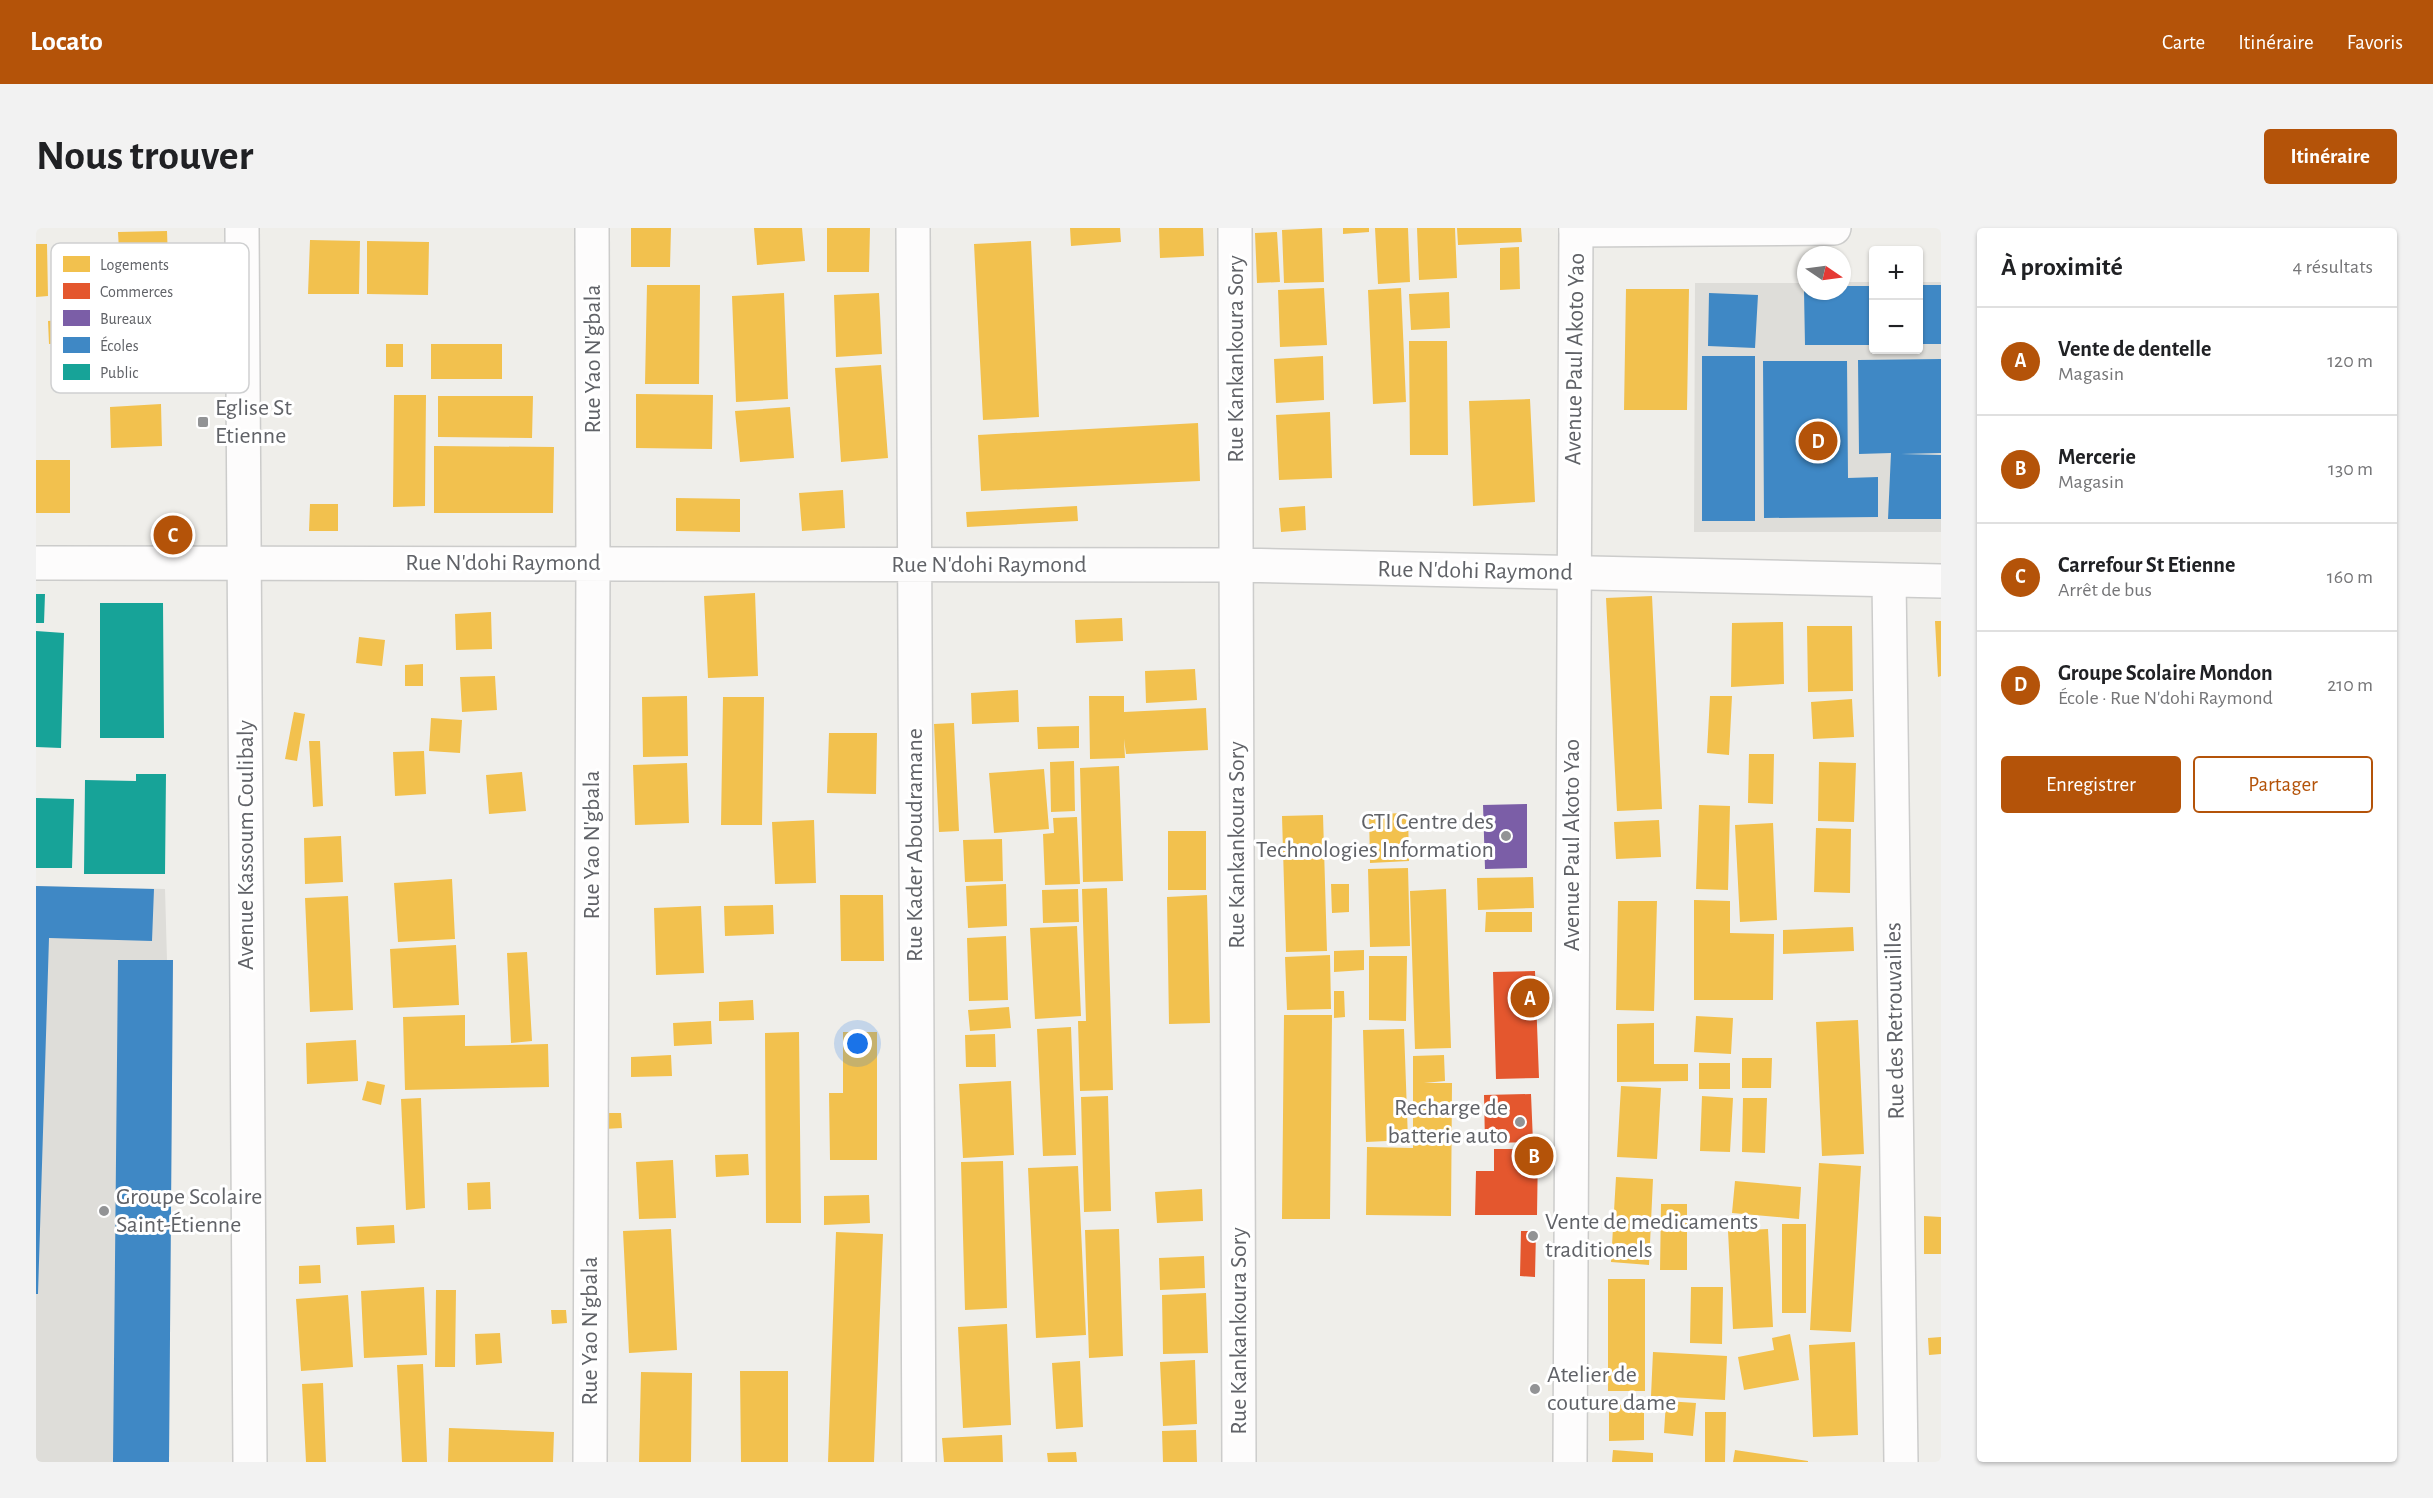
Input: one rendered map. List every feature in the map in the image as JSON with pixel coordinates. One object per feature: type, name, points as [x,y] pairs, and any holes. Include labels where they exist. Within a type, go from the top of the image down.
[{"type":"street","name":"Avenue Kassoum Coulibaly","points":[[242,228],[242,243]]},
{"type":"street","name":"Rue Yao N'gbala","points":[[590,1462],[592,228]]},
{"type":"street","name":"Rue Kader Aboudramane","points":[[913,228],[919,1462]]},
{"type":"street","name":"Rue Kankankoura Sory","points":[[1236,228],[1239,1462]]},
{"type":"street","points":[[1576,229],[1834,228]]},
{"type":"street","name":"Avenue Paul Akoto Yao","points":[[1570,1462],[1576,229]]},
{"type":"street","name":"Avenue Kassoum Coulibaly","points":[[243,393],[250,1462]]},
{"type":"street","name":"Rue N'dohi Raymond","points":[[36,563],[1236,565],[1941,581]]},
{"type":"street","name":"Rue des Retrouvailles","points":[[1888,580],[1901,1462]]},
{"type":"shaded area","points":[[1851,282],[1869,282],[1869,354],[1923,354],[1923,282],[1941,282],[1941,532],[1694,532],[1695,283],[1797,283],[1797,300],[1851,300]]},
{"type":"shaded area","name":"Groupe Scolaire Saint-Étienne","points":[[36,886],[165,889],[167,960],[173,960],[169,1462],[36,1462]]},
{"type":"building: Logements","points":[[631,228],[671,228],[670,267],[631,267]]},
{"type":"building: Logements","points":[[754,228],[802,228],[805,261],[757,265]]},
{"type":"building: Logements","points":[[827,228],[870,228],[869,272],[827,272]]},
{"type":"building: Logements","points":[[1070,228],[1120,228],[1121,242],[1071,246]]},
{"type":"building: Logements","points":[[1159,228],[1203,228],[1204,256],[1160,258]]},
{"type":"building: Logements","points":[[1322,228],[1324,282],[1284,283],[1282,230]]},
{"type":"building: Logements","points":[[1343,228],[1369,228],[1369,232],[1343,234]]},
{"type":"building: Logements","points":[[1375,228],[1408,228],[1410,282],[1378,284]]},
{"type":"building: Logements","points":[[1417,228],[1455,228],[1457,278],[1419,280]]},
{"type":"building: Logements","points":[[1457,228],[1521,228],[1522,242],[1458,245]]},
{"type":"building: Logements","points":[[167,231],[167,243],[119,243],[118,232]]},
{"type":"building: Logements","points":[[1277,232],[1280,282],[1257,283],[1255,233]]},
{"type":"building: Logements","points":[[310,240],[360,241],[359,294],[308,294]]},
{"type":"building: Logements","points":[[367,241],[429,242],[428,295],[367,294]]},
{"type":"building: Logements","points":[[1031,241],[1039,417],[983,420],[974,244]]},
{"type":"building: Logements","points":[[36,244],[47,244],[48,296],[36,297]]},
{"type":"building: Logements","points":[[1519,247],[1520,289],[1500,290],[1500,248]]},
{"type":"building: Logements","points":[[647,285],[700,285],[699,384],[645,384]]},
{"type":"building: Logements","points":[[1324,288],[1327,345],[1280,347],[1278,290]]},
{"type":"building: Logements","points":[[1401,288],[1406,402],[1373,404],[1368,290]]},
{"type":"building: Logements","points":[[1626,289],[1689,289],[1687,410],[1624,410]]},
{"type":"building: Logements","points":[[1449,292],[1450,328],[1411,330],[1409,294]]},
{"type":"building: Logements","points":[[784,293],[788,399],[736,402],[732,296]]},
{"type":"building: Logements","points":[[879,293],[882,354],[836,357],[834,295]]},
{"type":"building: Logements","points":[[48,321],[51,321],[51,344],[49,344]]},
{"type":"building: Logements","points":[[1409,341],[1447,341],[1448,455],[1410,455]]},
{"type":"building: Logements","points":[[386,344],[403,344],[403,367],[386,367]]},
{"type":"building: Logements","points":[[431,344],[502,344],[502,379],[431,379]]},
{"type":"building: Logements","points":[[1323,356],[1324,400],[1276,403],[1274,359]]},
{"type":"building: Logements","points":[[881,365],[888,458],[841,462],[835,368]]},
{"type":"building: Logements","points":[[636,394],[713,395],[712,449],[636,448]]},
{"type":"building: Logements","points":[[394,395],[426,395],[425,506],[393,507]]},
{"type":"building: Logements","points":[[438,396],[533,396],[532,438],[438,437]]},
{"type":"building: Logements","points":[[1530,399],[1535,502],[1473,506],[1469,401]]},
{"type":"building: Logements","points":[[161,404],[162,446],[111,448],[110,407]]},
{"type":"building: Logements","points":[[790,407],[794,458],[740,462],[735,411]]},
{"type":"building: Logements","points":[[1330,412],[1332,478],[1279,480],[1276,415]]},
{"type":"building: Logements","points":[[1198,423],[1200,481],[981,491],[978,435]]},
{"type":"building: Logements","points":[[434,446],[554,447],[553,513],[434,513]]},
{"type":"building: Logements","points":[[36,460],[70,460],[70,513],[36,513]]},
{"type":"building: Logements","points":[[843,490],[845,528],[802,531],[799,493]]},
{"type":"building: Logements","points":[[676,498],[740,499],[740,532],[676,531]]},
{"type":"building: Logements","points":[[310,504],[338,504],[338,531],[309,531]]},
{"type":"building: Logements","points":[[1077,506],[1078,521],[967,527],[966,512]]},
{"type":"building: Logements","points":[[1305,506],[1306,530],[1281,532],[1279,508]]},
{"type":"building: Logements","points":[[755,593],[758,676],[708,678],[704,596]]},
{"type":"building: Logements","points":[[1652,596],[1662,809],[1617,811],[1606,598]]},
{"type":"building: Logements","points":[[491,612],[492,649],[456,650],[455,614]]},
{"type":"building: Logements","points":[[1122,618],[1123,641],[1076,643],[1075,620]]},
{"type":"building: Logements","points":[[1935,621],[1941,621],[1941,676],[1938,677]]},
{"type":"building: Logements","points":[[1783,622],[1784,684],[1731,687],[1732,623]]},
{"type":"building: Logements","points":[[1807,626],[1852,626],[1853,691],[1808,692]]},
{"type":"building: Logements","points":[[359,637],[385,640],[382,666],[356,663]]},
{"type":"building: Logements","points":[[423,664],[423,686],[405,686],[405,665]]},
{"type":"building: Logements","points":[[1195,669],[1197,700],[1146,703],[1145,671]]},
{"type":"building: Logements","points":[[495,676],[497,710],[462,712],[460,677]]},
{"type":"building: Logements","points":[[1018,690],[1019,722],[972,724],[971,693]]},
{"type":"building: Logements","points":[[687,696],[688,756],[643,757],[642,697]]},
{"type":"building: Logements","points":[[1089,696],[1124,696],[1124,712],[1206,708],[1208,750],[1126,754],[1124,739],[1125,758],[1090,759]]},
{"type":"building: Logements","points":[[1710,696],[1732,696],[1729,755],[1707,753]]},
{"type":"building: Logements","points":[[723,697],[764,697],[762,825],[721,825]]},
{"type":"building: Logements","points":[[1852,699],[1854,737],[1813,739],[1811,702]]},
{"type":"building: Logements","points":[[294,712],[305,714],[297,761],[285,759]]},
{"type":"building: Logements","points":[[431,718],[462,720],[460,753],[429,751]]},
{"type":"building: Logements","points":[[954,723],[959,831],[939,832],[934,724]]},
{"type":"building: Logements","points":[[1079,726],[1079,748],[1038,749],[1037,727]]},
{"type":"building: Logements","points":[[829,733],[877,733],[876,794],[827,793]]},
{"type":"building: Logements","points":[[309,741],[320,741],[323,806],[313,807]]},
{"type":"building: Logements","points":[[424,751],[426,794],[395,796],[393,752]]},
{"type":"building: Logements","points":[[1749,754],[1774,754],[1773,804],[1748,803]]},
{"type":"building: Logements","points":[[1074,761],[1075,811],[1051,812],[1050,762]]},
{"type":"building: Logements","points":[[1819,762],[1856,763],[1854,822],[1818,821]]},
{"type":"building: Logements","points":[[687,763],[689,823],[635,825],[633,765]]},
{"type":"building: Logements","points":[[1119,766],[1123,881],[1083,882],[1080,768]]},
{"type":"building: Logements","points":[[1044,769],[1049,829],[994,833],[989,773]]},
{"type":"building: Logements","points":[[522,772],[526,811],[489,814],[486,775]]},
{"type":"building: Logements","points":[[1699,805],[1730,806],[1728,890],[1696,889]]},
{"type":"building: Logements","points":[[1408,813],[1409,861],[1370,863],[1369,814]]},
{"type":"building: Logements","points":[[1323,815],[1327,951],[1286,952],[1282,816]]},
{"type":"building: Logements","points":[[1077,817],[1080,884],[1045,885],[1043,834],[1054,833],[1053,818]]},
{"type":"building: Logements","points":[[814,820],[816,883],[775,884],[772,822]]},
{"type":"building: Logements","points":[[1659,820],[1661,857],[1616,859],[1614,822]]},
{"type":"building: Logements","points":[[1773,823],[1777,920],[1740,922],[1735,825]]},
{"type":"building: Logements","points":[[1816,828],[1851,829],[1850,893],[1814,892]]},
{"type":"building: Logements","points":[[1168,831],[1206,831],[1206,890],[1168,890]]},
{"type":"building: Logements","points":[[341,836],[343,882],[305,884],[304,838]]},
{"type":"building: Logements","points":[[1002,839],[1003,881],[965,882],[963,840]]},
{"type":"building: Logements","points":[[1408,868],[1410,946],[1370,947],[1368,869]]},
{"type":"building: Logements","points":[[1533,877],[1534,908],[1478,910],[1477,878]]},
{"type":"building: Logements","points":[[452,879],[455,939],[398,942],[394,883]]},
{"type":"building: Logements","points":[[1006,884],[1007,926],[968,928],[966,886]]},
{"type":"building: Logements","points":[[1331,884],[1349,884],[1349,912],[1332,913]]},
{"type":"building: Logements","points":[[1107,888],[1113,1090],[1080,1091],[1078,1021],[1086,1021],[1082,889]]},
{"type":"building: Logements","points":[[1078,889],[1079,922],[1043,923],[1042,890]]},
{"type":"building: Logements","points":[[1446,889],[1451,1048],[1415,1049],[1410,891]]},
{"type":"building: Logements","points":[[840,895],[883,895],[884,961],[841,961]]},
{"type":"building: Logements","points":[[1207,895],[1210,1023],[1169,1024],[1167,897]]},
{"type":"building: Logements","points":[[348,896],[353,1010],[310,1012],[305,898]]},
{"type":"building: Logements","points":[[1694,900],[1730,901],[1730,933],[1774,934],[1773,1000],[1694,1000]]},
{"type":"building: Logements","points":[[1618,901],[1657,901],[1654,1011],[1616,1010]]},
{"type":"building: Logements","points":[[773,905],[774,934],[725,936],[724,906]]},
{"type":"building: Logements","points":[[701,906],[704,973],[656,975],[654,908]]},
{"type":"building: Logements","points":[[1486,912],[1532,912],[1532,932],[1485,932]]},
{"type":"building: Logements","points":[[1077,926],[1081,1016],[1035,1019],[1030,928]]},
{"type":"building: Logements","points":[[1853,927],[1854,951],[1783,954],[1783,930]]},
{"type":"building: Logements","points":[[1006,936],[1008,1000],[969,1001],[967,938]]},
{"type":"building: Logements","points":[[456,945],[459,1005],[393,1008],[390,949]]},
{"type":"building: Logements","points":[[1364,950],[1364,970],[1334,972],[1334,951]]},
{"type":"building: Logements","points":[[527,952],[532,1041],[511,1043],[507,953]]},
{"type":"building: Logements","points":[[1330,955],[1331,1009],[1287,1010],[1285,957]]},
{"type":"building: Logements","points":[[1369,956],[1407,956],[1406,1021],[1369,1020]]},
{"type":"building: Logements","points":[[1334,991],[1344,991],[1345,1017],[1334,1018]]},
{"type":"building: Logements","points":[[753,1000],[754,1020],[719,1021],[719,1002]]},
{"type":"building: Logements","points":[[1009,1007],[1011,1028],[970,1031],[968,1010]]},
{"type":"building: Logements","points":[[465,1015],[465,1046],[548,1044],[549,1087],[405,1090],[403,1017]]},
{"type":"building: Logements","points":[[1284,1015],[1332,1015],[1330,1219],[1282,1219]]},
{"type":"building: Logements","points":[[1696,1016],[1733,1018],[1731,1054],[1694,1052]]},
{"type":"building: Logements","points":[[1858,1020],[1864,1154],[1822,1156],[1816,1022]]},
{"type":"building: Logements","points":[[711,1021],[712,1044],[674,1046],[673,1023]]},
{"type":"building: Logements","points":[[1654,1023],[1654,1064],[1688,1064],[1688,1081],[1617,1082],[1617,1024]]},
{"type":"building: Logements","points":[[1071,1027],[1076,1155],[1043,1156],[1037,1029]]},
{"type":"building: Logements","points":[[1404,1029],[1408,1140],[1366,1142],[1363,1030]]},
{"type":"building: Logements","points":[[799,1032],[801,1223],[766,1223],[765,1033]]},
{"type":"building: Logements","points":[[843,1032],[877,1032],[877,1160],[830,1160],[829,1093],[843,1093]]},
{"type":"building: Logements","points":[[995,1034],[996,1067],[966,1067],[965,1035]]},
{"type":"building: Logements","points":[[356,1040],[358,1081],[307,1084],[306,1043]]},
{"type":"building: Logements","points":[[671,1055],[672,1076],[631,1077],[631,1057]]},
{"type":"building: Logements","points":[[1444,1055],[1445,1081],[1424,1083],[1452,1083],[1451,1216],[1366,1215],[1367,1147],[1413,1148],[1413,1056]]},
{"type":"building: Logements","points":[[1742,1058],[1772,1058],[1771,1088],[1742,1088]]},
{"type":"building: Logements","points":[[1699,1063],[1730,1063],[1730,1089],[1699,1089]]},
{"type":"building: Logements","points":[[367,1081],[385,1085],[381,1105],[362,1100]]},
{"type":"building: Logements","points":[[1011,1081],[1014,1155],[963,1158],[959,1084]]},
{"type":"building: Logements","points":[[1621,1086],[1661,1088],[1657,1159],[1617,1157]]},
{"type":"building: Logements","points":[[1108,1096],[1111,1211],[1084,1212],[1081,1097]]},
{"type":"building: Logements","points":[[1702,1096],[1733,1098],[1730,1152],[1700,1151]]},
{"type":"building: Logements","points":[[421,1098],[425,1208],[406,1210],[401,1099]]},
{"type":"building: Logements","points":[[1743,1098],[1767,1098],[1765,1153],[1742,1152]]},
{"type":"building: Logements","points":[[603,1113],[621,1113],[622,1128],[604,1129]]},
{"type":"building: Logements","points":[[748,1154],[749,1175],[716,1177],[715,1155]]},
{"type":"building: Logements","points":[[673,1160],[676,1218],[639,1219],[636,1162]]},
{"type":"building: Logements","points":[[1003,1161],[1007,1308],[965,1310],[961,1162]]},
{"type":"building: Logements","points":[[1819,1163],[1861,1166],[1851,1332],[1810,1330]]},
{"type":"building: Logements","points":[[1078,1166],[1086,1335],[1036,1338],[1028,1168]]},
{"type":"building: Logements","points":[[1616,1177],[1653,1179],[1649,1265],[1611,1262]]},
{"type":"building: Logements","points":[[1735,1181],[1801,1187],[1799,1219],[1732,1213]]},
{"type":"building: Logements","points":[[490,1182],[491,1209],[468,1210],[467,1183]]},
{"type":"building: Logements","points":[[1202,1189],[1203,1221],[1157,1223],[1155,1192]]},
{"type":"building: Logements","points":[[869,1195],[870,1223],[824,1225],[824,1196]]},
{"type":"building: Logements","points":[[1661,1204],[1687,1204],[1687,1270],[1660,1270]]},
{"type":"building: Logements","points":[[1924,1216],[1941,1217],[1941,1254],[1924,1254]]},
{"type":"building: Logements","points":[[1782,1224],[1806,1224],[1806,1313],[1782,1313]]},
{"type":"building: Logements","points":[[394,1225],[395,1243],[357,1245],[356,1227]]},
{"type":"building: Logements","points":[[671,1229],[677,1350],[629,1353],[623,1231]]},
{"type":"building: Logements","points":[[1119,1229],[1123,1356],[1089,1358],[1085,1230]]},
{"type":"building: Logements","points":[[1768,1229],[1773,1327],[1733,1329],[1728,1231]]},
{"type":"building: Logements","points":[[836,1232],[883,1234],[874,1462],[828,1462]]},
{"type":"building: Logements","points":[[1204,1256],[1205,1288],[1160,1290],[1159,1258]]},
{"type":"building: Logements","points":[[320,1265],[321,1283],[299,1284],[299,1266]]},
{"type":"building: Logements","points":[[1608,1279],[1645,1279],[1645,1391],[1608,1391]]},
{"type":"building: Logements","points":[[424,1287],[427,1355],[364,1358],[361,1291]]},
{"type":"building: Logements","points":[[1691,1287],[1723,1287],[1722,1344],[1690,1343]]},
{"type":"building: Logements","points":[[436,1290],[456,1290],[455,1367],[435,1367]]},
{"type":"building: Logements","points":[[1206,1293],[1208,1353],[1163,1354],[1162,1295]]},
{"type":"building: Logements","points":[[348,1295],[353,1367],[301,1371],[296,1299]]},
{"type":"building: Logements","points":[[551,1310],[566,1310],[567,1323],[552,1324]]},
{"type":"building: Logements","points":[[1007,1324],[1011,1425],[963,1428],[958,1327]]},
{"type":"building: Logements","points":[[500,1333],[502,1363],[476,1365],[475,1334]]},
{"type":"building: Logements","points":[[1790,1334],[1799,1380],[1744,1390],[1738,1357],[1774,1350],[1772,1338]]},
{"type":"building: Logements","points":[[1941,1337],[1941,1354],[1929,1355],[1928,1338]]},
{"type":"building: Logements","points":[[1855,1342],[1858,1435],[1813,1437],[1809,1345]]},
{"type":"building: Logements","points":[[1653,1352],[1727,1356],[1725,1400],[1651,1396]]},
{"type":"building: Logements","points":[[1195,1360],[1197,1424],[1163,1426],[1160,1362]]},
{"type":"building: Logements","points":[[1080,1361],[1083,1427],[1056,1429],[1052,1363]]},
{"type":"building: Logements","points":[[423,1364],[427,1462],[402,1462],[397,1365]]},
{"type":"building: Logements","points":[[740,1371],[788,1371],[788,1462],[741,1462]]},
{"type":"building: Logements","points":[[641,1372],[692,1373],[691,1462],[639,1462]]},
{"type":"building: Logements","points":[[323,1383],[326,1462],[306,1462],[302,1384]]},
{"type":"building: Logements","points":[[1666,1401],[1696,1403],[1693,1436],[1664,1433]]},
{"type":"building: Logements","points":[[1609,1404],[1644,1404],[1644,1440],[1609,1441]]},
{"type":"building: Logements","points":[[1705,1412],[1726,1412],[1725,1462],[1705,1462]]},
{"type":"building: Logements","points":[[449,1428],[554,1432],[553,1462],[448,1462]]},
{"type":"building: Logements","points":[[1196,1430],[1197,1462],[1163,1462],[1162,1431]]},
{"type":"building: Logements","points":[[1002,1435],[1003,1462],[944,1462],[942,1438]]},
{"type":"building: Logements","points":[[1613,1450],[1653,1453],[1653,1462],[1612,1462]]},
{"type":"building: Logements","points":[[1735,1450],[1808,1461],[1808,1462],[1733,1462]]},
{"type":"building: Logements","points":[[1076,1452],[1077,1462],[1048,1462],[1047,1453]]},
{"type":"building: Commerces","points":[[1535,971],[1539,1078],[1496,1079],[1493,972]]},
{"type":"building: Commerces","points":[[1531,1094],[1533,1142],[1485,1143],[1484,1095]]},
{"type":"building: Commerces","points":[[1494,1149],[1538,1149],[1537,1215],[1475,1215],[1476,1171],[1494,1171]]},
{"type":"building: Commerces","points":[[1521,1231],[1536,1231],[1535,1277],[1520,1276]]},
{"type":"building: Bureaux","points":[[1527,804],[1527,868],[1485,869],[1483,805]]},
{"type":"building: Écoles","points":[[1923,285],[1941,285],[1941,344],[1923,344]]},
{"type":"building: Écoles","points":[[1851,286],[1869,286],[1869,345],[1805,345],[1804,300],[1851,300]]},
{"type":"building: Écoles","points":[[1709,293],[1758,295],[1755,348],[1708,346]]},
{"type":"building: Écoles","points":[[1702,356],[1755,356],[1755,521],[1702,521]]},
{"type":"building: Écoles","points":[[1941,359],[1941,453],[1901,454],[1941,455],[1941,519],[1888,519],[1891,453],[1859,454],[1858,360]]},
{"type":"building: Écoles","points":[[1763,361],[1847,361],[1848,478],[1878,477],[1878,517],[1764,518]]},
{"type":"building: Écoles","points":[[36,886],[154,889],[152,941],[49,938],[38,1294],[36,1294]]},
{"type":"building: Écoles","points":[[118,960],[173,960],[169,1462],[113,1462]]},
{"type":"building: Public","points":[[36,594],[45,594],[44,623],[36,623]]},
{"type":"building: Public","points":[[100,603],[163,603],[164,738],[100,738]]},
{"type":"building: Public","points":[[36,631],[64,633],[61,748],[36,747]]},
{"type":"building: Public","points":[[136,774],[166,774],[165,874],[84,874],[85,780],[136,781]]},
{"type":"building: Public","points":[[36,798],[74,799],[72,868],[36,868]]},
{"type":"place","name":"Eglise St Etienne","points":[[203,422]]},
{"type":"place","name":"Groupe Scolaire Mondon","points":[[1818,441]]},
{"type":"place","name":"Carrefour St Etienne","points":[[173,535]]},
{"type":"place","name":"CTI Centre des Technologies Information","points":[[1506,836]]},
{"type":"place","name":"Vente de dentelle","points":[[1530,998]]},
{"type":"place","name":"Recharge de batterie auto","points":[[1520,1122]]},
{"type":"place","name":"Mercerie","points":[[1534,1156]]},
{"type":"place","name":"Groupe Scolaire Saint-Étienne","points":[[104,1211]]},
{"type":"place","name":"Vente de medicaments traditionels","points":[[1533,1236]]},
{"type":"place","name":"Atelier de couture dame","points":[[1535,1389]]}]
